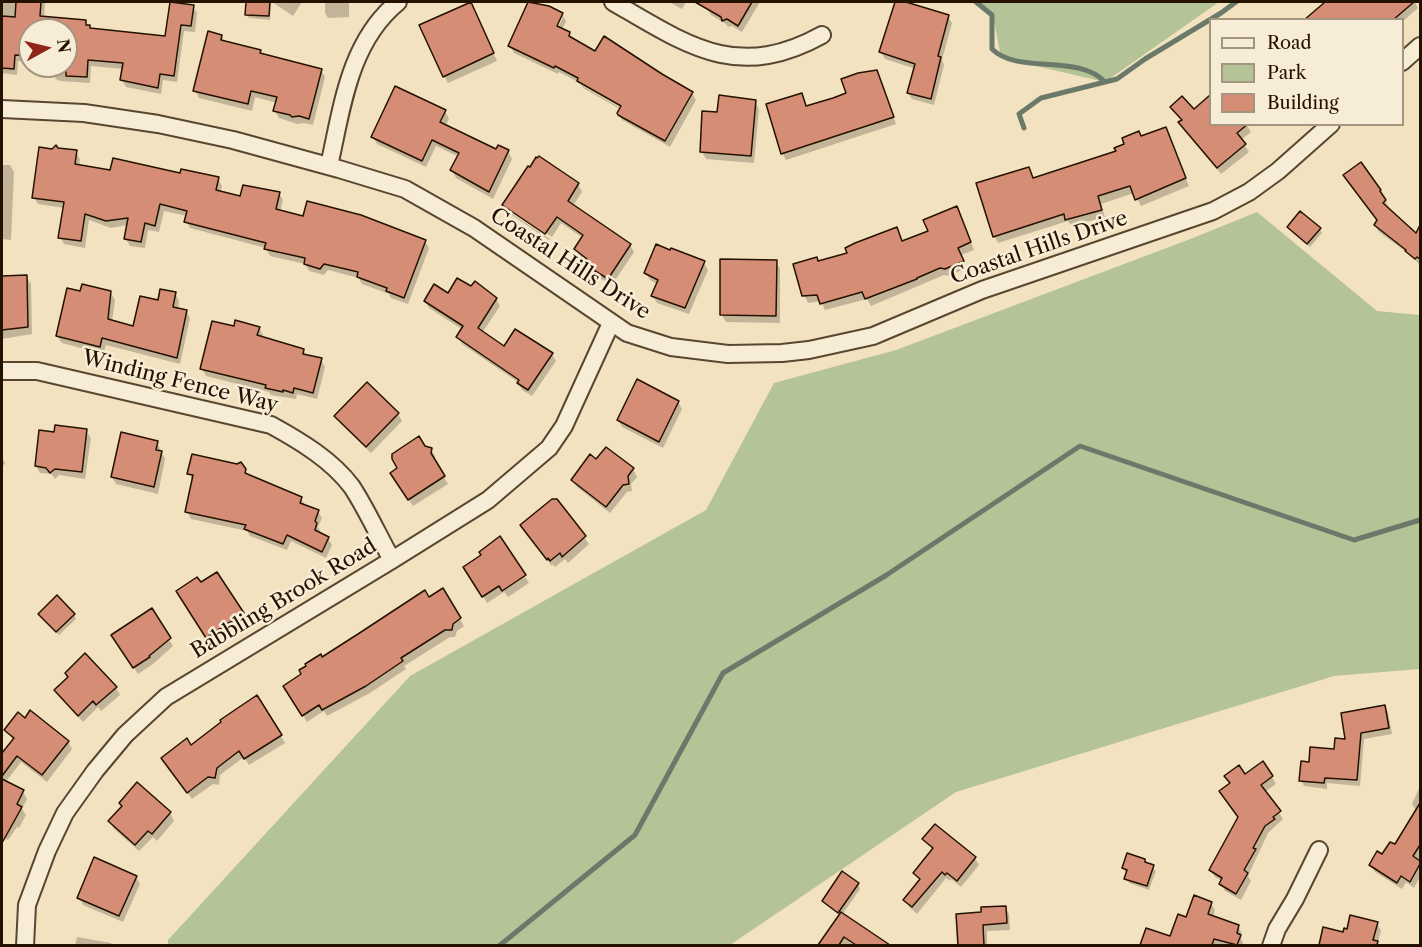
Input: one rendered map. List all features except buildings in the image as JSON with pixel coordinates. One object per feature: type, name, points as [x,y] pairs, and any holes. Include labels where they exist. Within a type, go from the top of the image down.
[{"type":"street","points":[[329,166],[351,74],[358,55],[379,21],[398,2]]},
{"type":"street","points":[[613,2],[683,43],[727,56],[759,57],[776,54],[807,43],[822,34]]},
{"type":"street","points":[[1404,60],[1420,46]]},
{"type":"street","name":"Coastal Hills Drive","points":[[2,109],[84,113],[158,124],[233,140],[405,189],[474,228],[627,333],[671,347],[728,354],[809,350],[873,336],[982,290],[1213,211],[1249,192],[1278,171],[1329,126]]},
{"type":"street","name":"Babbling Brook Road","points":[[25,945],[27,905],[47,851],[65,813],[95,771],[125,735],[166,697],[488,500],[549,448],[564,426],[611,323]]},
{"type":"street","name":"Winding Fence Way","points":[[2,371],[37,371],[272,425],[303,443],[351,487],[392,560]]},
{"type":"street","points":[[1271,945],[1319,850]]},
{"type":"green space","points":[[976,2],[1219,2],[1105,82],[1001,58],[993,15]]},
{"type":"green space","points":[[1257,212],[1377,311],[1420,315],[1420,669],[1334,676],[956,792],[730,945],[168,945],[168,940],[410,676],[706,510],[774,383],[896,350]]},
{"type":"waterway","points":[[976,2],[992,15],[992,49],[1003,57],[1017,61],[1080,68],[1093,73],[1105,82]]},
{"type":"waterway","points":[[1213,18],[1236,2]]},
{"type":"waterway","points":[[1024,128],[1019,114],[1041,98],[1117,79],[1209,20]]},
{"type":"waterway","points":[[499,946],[635,835],[723,673],[885,576],[1080,446],[1354,540],[1420,520]]}]
